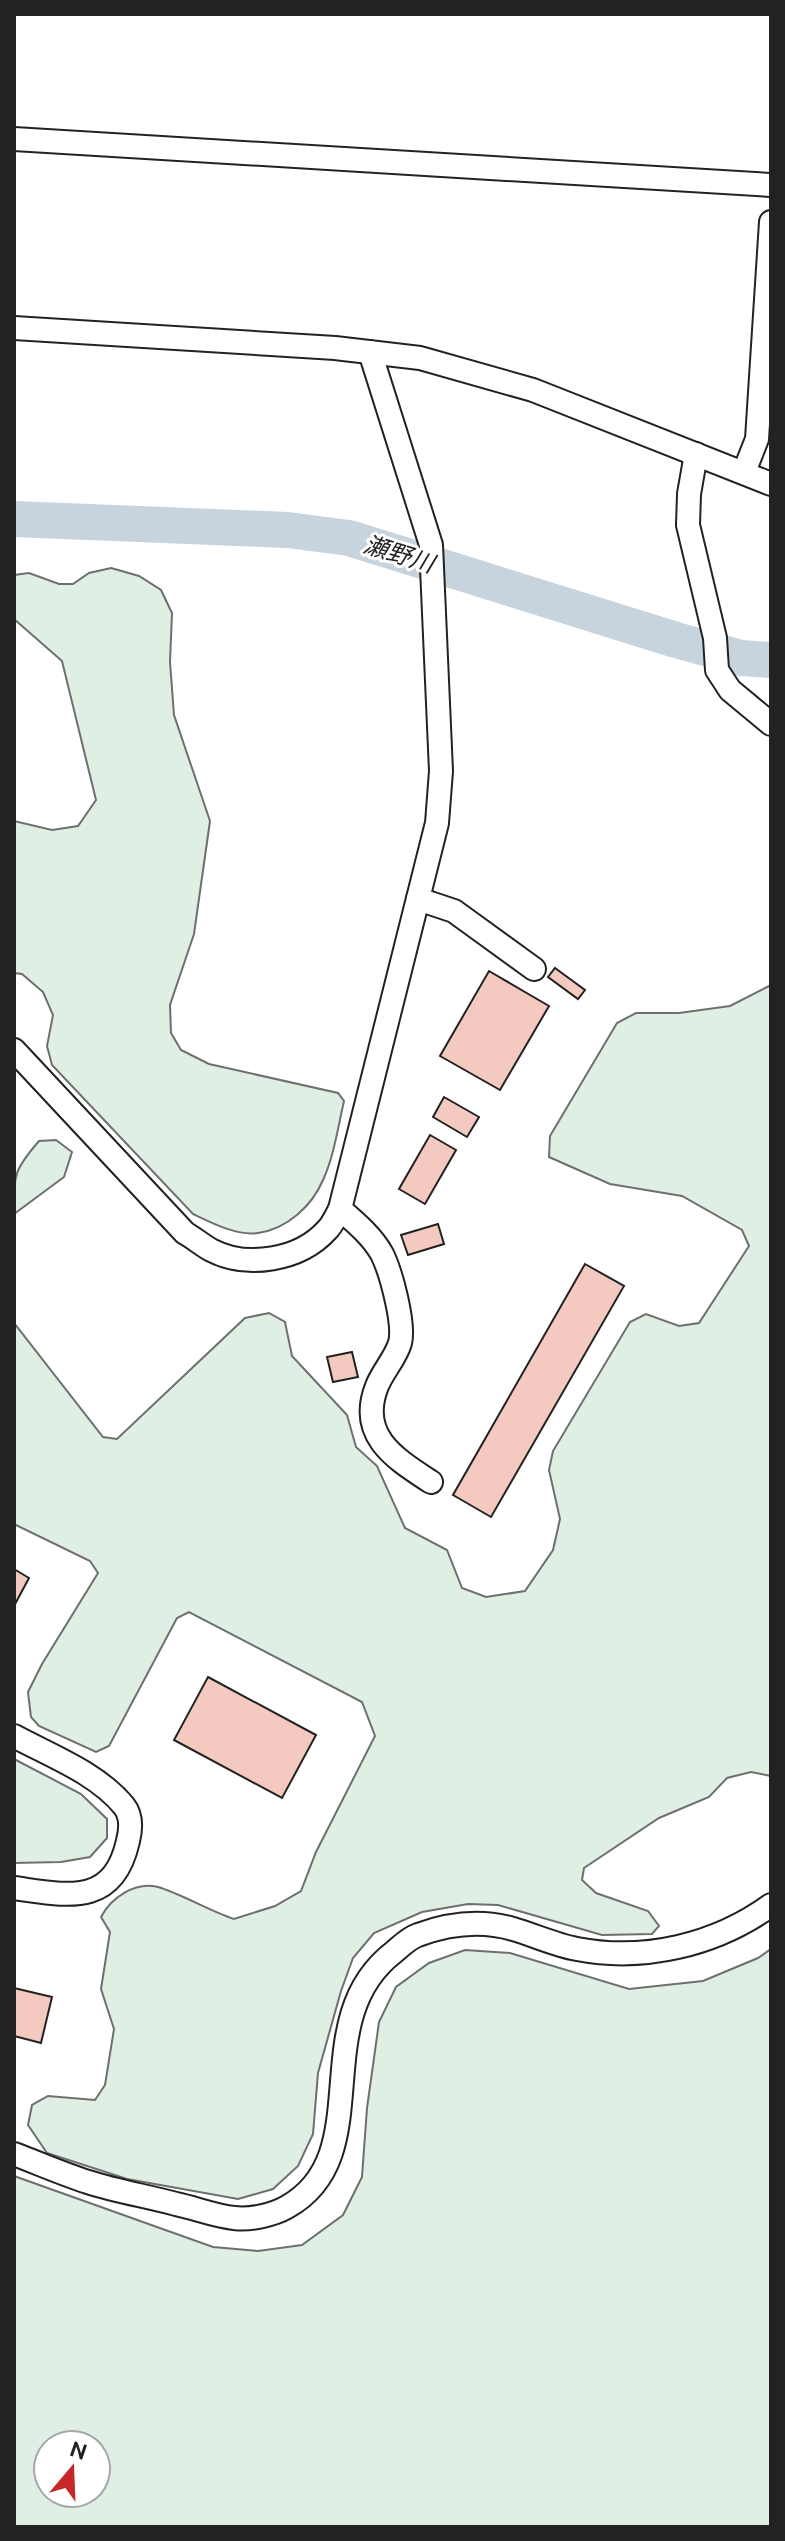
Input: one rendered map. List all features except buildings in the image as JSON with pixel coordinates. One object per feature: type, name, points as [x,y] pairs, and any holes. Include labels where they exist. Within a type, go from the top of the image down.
[{"type":"lane","points":[[14,139],[771,185]]},
{"type":"lane","points":[[744,472],[757,439],[771,222]]},
{"type":"lane","points":[[14,328],[420,358],[533,390],[771,484]]},
{"type":"lane","points":[[14,1050],[185,1233],[213,1251],[248,1260],[283,1257],[310,1244],[328,1229],[340,1209],[437,823],[441,771],[431,545],[370,352]]},
{"type":"lane","points":[[696,454],[689,494],[688,525],[715,638],[717,670],[730,690],[771,724]]},
{"type":"lane","points":[[418,899],[454,911],[534,969]]},
{"type":"lane","points":[[340,1209],[368,1235],[382,1255],[401,1317],[401,1341],[377,1386],[372,1410],[376,1437],[397,1459],[431,1482]]},
{"type":"lane","points":[[14,1736],[108,1788],[127,1809],[131,1828],[125,1854],[115,1873],[94,1890],[70,1896],[14,1888]]},
{"type":"lane","points":[[14,2154],[90,2183],[236,2218],[276,2213],[302,2198],[319,2180],[333,2153],[345,2038],[359,1991],[383,1960],[415,1936],[453,1924],[485,1924],[510,1928],[576,1949],[631,1954],[689,1946],[746,1923],[771,1905]]},
{"type":"green space","points":[[111,568],[139,576],[161,590],[172,613],[170,662],[174,715],[210,821],[194,934],[170,1005],[171,1033],[181,1050],[209,1064],[338,1093],[344,1101],[330,1161],[318,1190],[297,1215],[269,1231],[242,1233],[193,1214],[52,1065],[47,1046],[53,1015],[43,992],[22,974],[14,973],[14,821],[52,830],[78,826],[96,800],[62,661],[14,619],[14,575],[29,573],[59,584],[73,584],[89,573]]},
{"type":"green space","points":[[771,985],[771,1776],[751,1772],[727,1778],[709,1797],[659,1818],[584,1868],[582,1880],[596,1893],[648,1911],[659,1926],[652,1934],[602,1935],[498,1905],[468,1904],[422,1912],[374,1933],[353,1958],[341,1991],[318,2073],[313,2134],[298,2166],[273,2189],[238,2199],[127,2179],[47,2153],[28,2125],[32,2105],[48,2096],[95,2100],[105,2085],[114,2029],[101,1989],[110,1932],[101,1917],[105,1910],[132,1889],[149,1886],[167,1890],[234,1919],[275,1906],[301,1891],[316,1852],[375,1736],[362,1702],[189,1612],[177,1618],[109,1746],[96,1752],[39,1726],[31,1717],[28,1692],[98,1573],[90,1561],[14,1524],[14,1323],[103,1437],[117,1439],[245,1318],[269,1313],[285,1322],[292,1356],[347,1415],[356,1447],[377,1466],[405,1528],[447,1550],[462,1588],[486,1597],[525,1591],[553,1550],[560,1519],[549,1470],[553,1451],[630,1322],[646,1314],[679,1326],[699,1323],[749,1246],[742,1230],[682,1196],[610,1184],[549,1157],[550,1136],[617,1023],[636,1013],[679,1013],[730,1006]]},
{"type":"green space","points":[[56,1140],[72,1152],[64,1177],[14,1214],[15,1182],[20,1167],[39,1141]]},
{"type":"green space","points":[[14,1759],[81,1794],[107,1819],[107,1838],[90,1857],[61,1862],[14,1863]]},
{"type":"green space","points":[[771,1949],[771,2527],[14,2527],[14,2176],[213,2247],[258,2251],[302,2245],[343,2215],[362,2177],[367,2108],[379,2022],[396,1987],[429,1963],[465,1950],[510,1953],[629,1989],[703,1981],[758,1958]]},
{"type":"waterway","name":"瀬野川","points":[[14,519],[288,530],[349,538],[676,640],[741,658],[771,660]]}]
